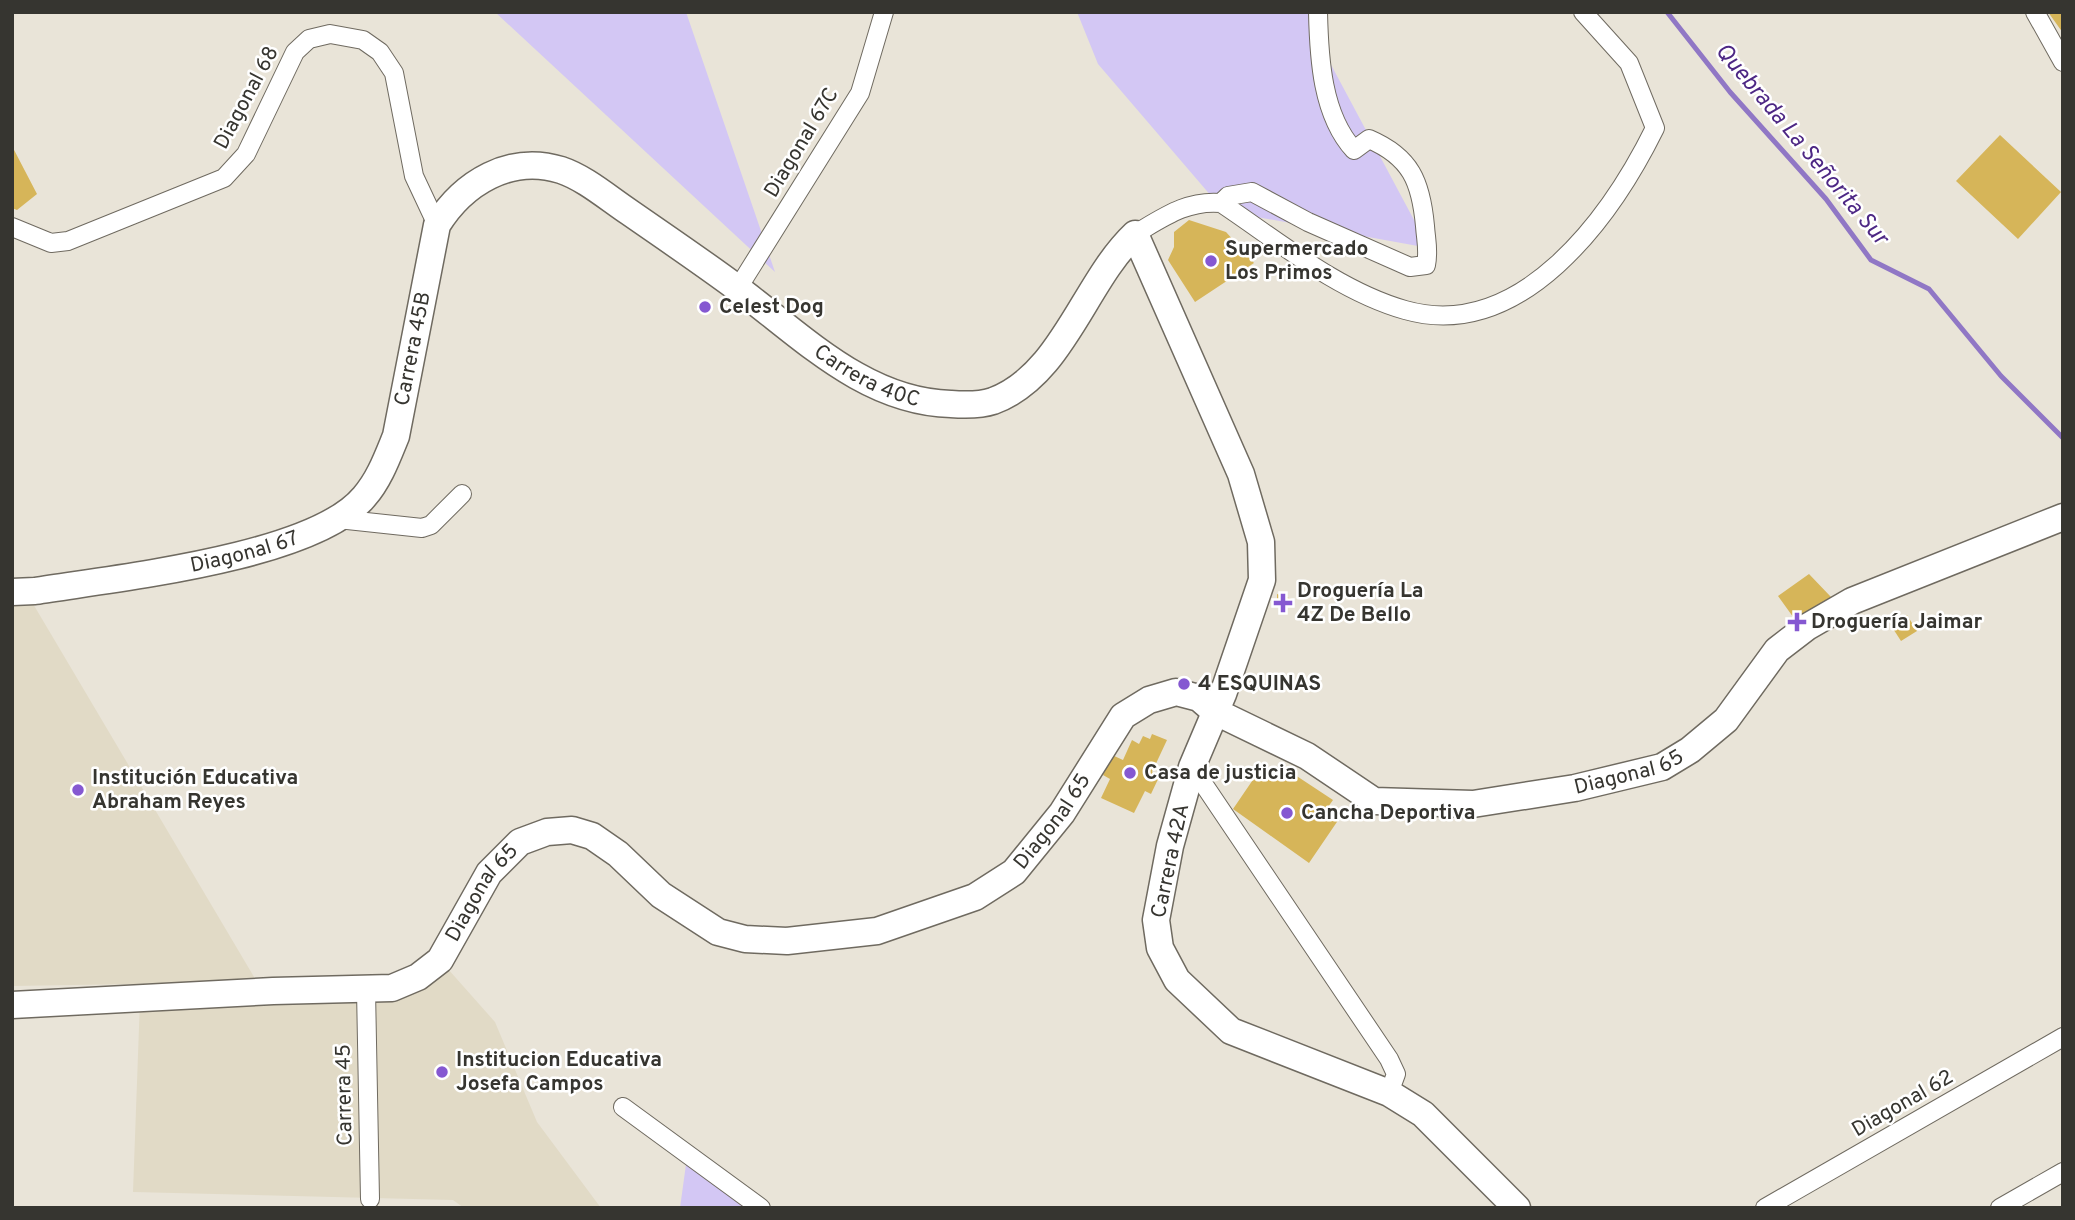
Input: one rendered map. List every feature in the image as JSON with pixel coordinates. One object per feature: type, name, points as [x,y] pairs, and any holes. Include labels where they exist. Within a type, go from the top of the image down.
[{"type":"street","name":"Diagonal 67C","points":[[738,288],[860,93],[884,12]]},
{"type":"street","name":"Carrera 40C","points":[[483,177],[532,165],[562,171],[592,187],[738,288],[805,343],[885,392],[935,404],[991,402],[1016,390],[1036,370],[1054,349],[1119,250],[1135,234],[1180,208],[1200,201],[1221,202],[1239,192],[1252,191],[1308,222],[1410,267],[1426,265],[1429,248],[1424,206],[1411,170],[1393,149],[1369,139],[1354,150],[1340,134],[1327,99],[1318,12]]},
{"type":"street","points":[[1221,202],[1357,290],[1406,310],[1440,314],[1485,310],[1547,275],[1608,210],[1655,128],[1629,63],[1583,12]]},
{"type":"street","points":[[2035,12],[2063,62]]},
{"type":"street","name":"Diagonal 68","points":[[12,227],[51,243],[68,242],[225,178],[246,154],[295,52],[309,39],[330,34],[363,40],[380,52],[394,73],[414,176],[437,225]]},
{"type":"street","name":"Carrera 45B","points":[[338,519],[363,498],[383,468],[396,436],[437,225],[452,201],[483,177]]},
{"type":"street","name":"Carrera 42A","points":[[1135,234],[1241,474],[1261,542],[1262,580],[1223,694],[1192,767],[1170,846],[1156,920],[1160,948],[1177,980],[1231,1031],[1390,1093],[1423,1114],[1517,1208]]},
{"type":"street","points":[[338,519],[422,527],[431,525],[462,494]]},
{"type":"street","name":"Diagonal 65","points":[[12,1005],[273,990],[392,988],[418,977],[440,960],[496,865],[520,842],[547,832],[572,830],[592,836],[618,853],[661,895],[718,932],[745,939],[787,941],[835,938],[877,931],[975,897],[1014,872],[1062,813],[1123,716],[1149,701],[1176,692],[1199,698],[1214,711],[1307,756],[1374,801],[1473,804],[1574,788],[1662,766],[1690,750],[1726,720],[1777,650],[1807,627],[1853,601],[2063,517]]},
{"type":"street","name":"Diagonal 67","points":[[12,592],[35,591],[209,562],[305,536],[338,519]]},
{"type":"street","points":[[1192,767],[1389,1059],[1396,1074],[1390,1093]]},
{"type":"street","name":"Carrera 45","points":[[366,990],[370,1199]]},
{"type":"street","name":"Diagonal 62","points":[[1765,1208],[2063,1037]]},
{"type":"street","points":[[623,1107],[761,1208]]},
{"type":"street","points":[[2000,1208],[2063,1172]]},
{"type":"shaded area","points":[[495,12],[686,12],[775,272]]},
{"type":"shaded area","points":[[1077,12],[1318,12],[1321,46],[1429,248],[1224,211],[1098,64]]},
{"type":"shaded area","name":"Institución Educativa Abraham Reyes","points":[[29,597],[257,982],[12,986],[12,599]]},
{"type":"shaded area","points":[[440,960],[495,1022],[537,1122],[601,1208],[464,1208],[453,1200],[133,1192],[140,1000],[366,990]]},
{"type":"shaded area","points":[[687,1157],[761,1208],[680,1208]]},
{"type":"building","points":[[2048,12],[2063,12],[2063,33]]},
{"type":"building","points":[[2000,135],[2061,192],[2018,239],[1956,181]]},
{"type":"building","points":[[12,146],[37,194],[17,210],[12,208]]},
{"type":"building","name":"Supermercado Los Primos","points":[[1189,220],[1226,232],[1254,263],[1195,302],[1168,260],[1174,247],[1174,232]]},
{"type":"building","points":[[1809,574],[1831,597],[1796,621],[1778,596]]},
{"type":"building","name":"Droguería La 4Z De Bello","points":[[1277,594],[1292,599],[1284,607],[1277,606]]},
{"type":"building","points":[[1907,615],[1917,631],[1901,641],[1890,624]]},
{"type":"building","name":"Casa de justicia","points":[[1152,734],[1167,740],[1152,772],[1160,775],[1151,794],[1145,791],[1134,813],[1101,798],[1110,779],[1103,775],[1112,755],[1123,760],[1132,740],[1139,744],[1143,736],[1150,739]]},
{"type":"building","name":"Cancha Deportiva","points":[[1263,765],[1279,775],[1283,767],[1333,800],[1328,807],[1341,816],[1309,863],[1233,809]]},
{"type":"waterway","name":"Quebrada La Señorita Sur","points":[[1667,12],[1730,92],[1826,199],[1871,260],[1929,289],[2001,376],[2063,438]]},
{"type":"place","name":"Supermercado Los Primos","points":[[1211,261]]},
{"type":"place","name":"Celest Dog","points":[[705,307]]},
{"type":"place","name":"Droguería La 4Z De Bello","points":[[1283,603]]},
{"type":"place","name":"Droguería Jaimar","points":[[1797,622]]},
{"type":"place","name":"4 ESQUINAS","points":[[1184,684]]},
{"type":"place","name":"Casa de justicia","points":[[1130,773]]},
{"type":"place","name":"Institución Educativa Abraham Reyes","points":[[78,790]]},
{"type":"place","name":"Cancha Deportiva","points":[[1287,813]]},
{"type":"place","name":"Institucion Educativa Josefa Campos","points":[[442,1072]]}]
